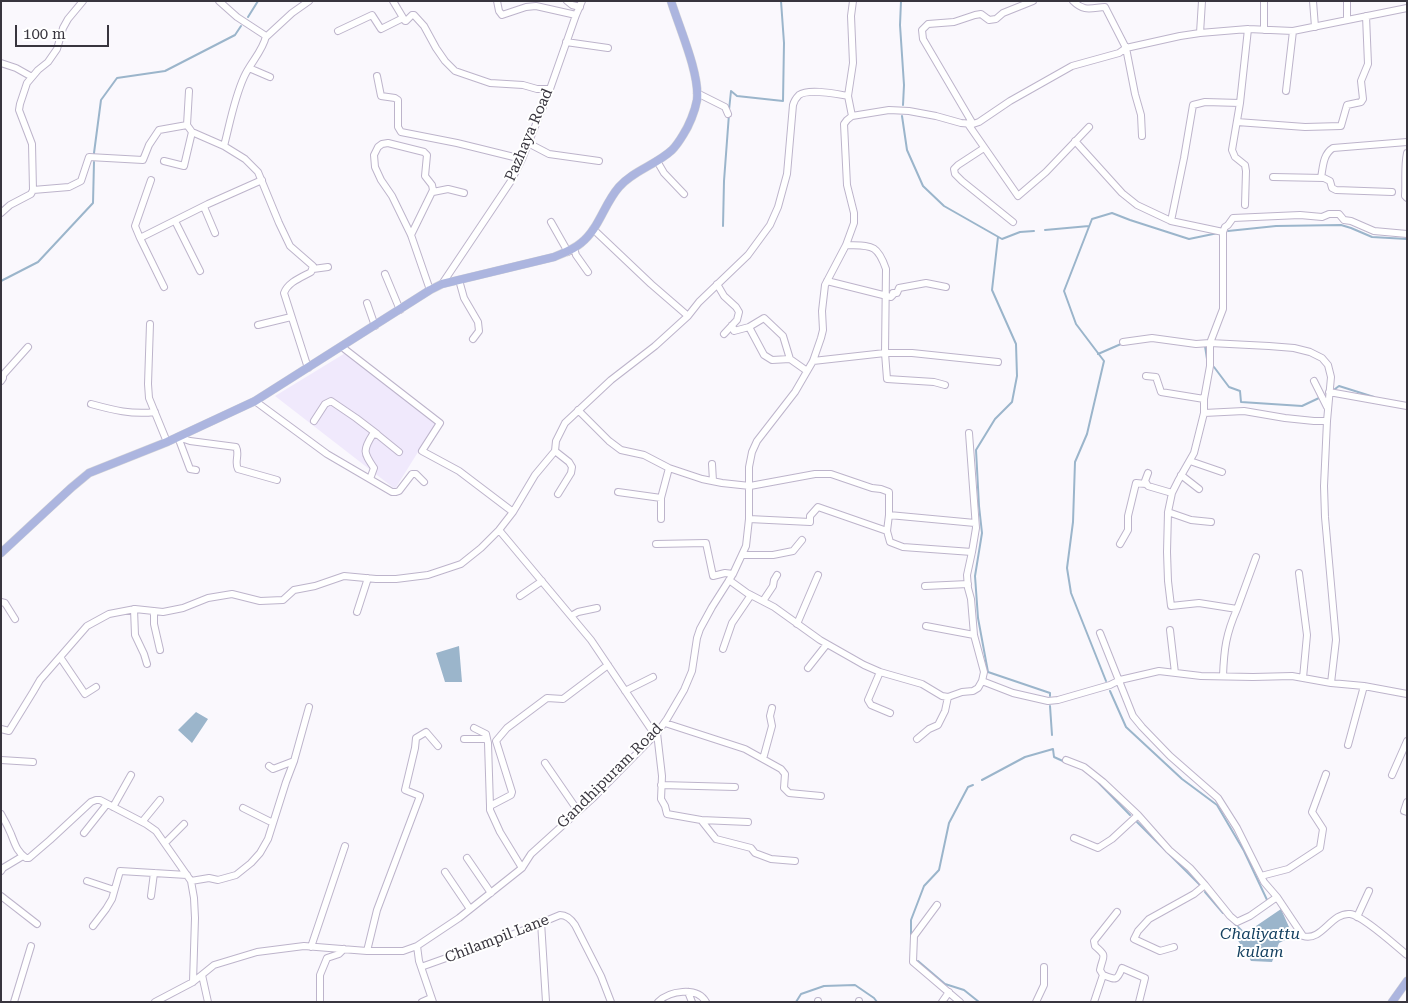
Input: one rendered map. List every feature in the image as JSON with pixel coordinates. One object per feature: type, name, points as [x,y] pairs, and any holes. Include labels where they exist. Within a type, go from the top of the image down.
[{"type":"main road","points":[[1,553],[89,473],[167,442],[255,401],[430,290],[442,284],[554,256],[571,250],[581,243],[593,229],[606,205],[619,187],[634,174],[672,150],[688,128],[697,100],[696,74],[671,1]]},
{"type":"main road","points":[[1392,1002],[1407,982]]},
{"type":"street","points":[[2,212],[10,205],[31,194],[33,190],[32,144],[19,107],[27,83],[48,62],[57,49],[63,28],[68,19],[84,1]]},
{"type":"street","points":[[219,1],[237,17],[266,37]]},
{"type":"street","points":[[224,146],[244,77],[266,37],[292,13],[309,1]]},
{"type":"street","points":[[392,1],[406,21],[412,15],[416,16],[445,61],[455,71],[490,83],[550,89]]},
{"type":"street","points":[[497,1],[500,13],[503,15],[536,4],[576,15]]},
{"type":"street","points":[[567,1],[572,5],[581,4]]},
{"type":"street","points":[[854,1],[851,16],[851,40],[854,56],[848,96],[852,116],[889,110],[909,111],[971,124],[979,122],[1010,101],[1072,66],[1119,53],[1126,48],[1200,33],[1248,30],[1293,31],[1407,8]]},
{"type":"street","points":[[1033,1],[1003,13],[996,19],[989,20],[980,14],[954,22],[928,24],[922,30],[923,38],[984,148],[1018,196],[1046,172],[1089,126]]},
{"type":"street","points":[[1073,1],[1083,9],[1105,7],[1126,48],[1140,115],[1142,136]]},
{"type":"street","points":[[1200,33],[1202,1]]},
{"type":"street","points":[[1264,1],[1264,30]]},
{"type":"street","points":[[1314,1],[1315,27]]},
{"type":"street","points":[[1347,1],[1347,20]]},
{"type":"street","name":"Pazhaya Road","points":[[442,284],[511,181],[522,159],[581,4]]},
{"type":"street","points":[[338,31],[372,15],[381,29],[403,18]]},
{"type":"street","points":[[1237,122],[1305,127],[1341,126],[1347,105],[1361,102],[1363,99],[1361,81],[1368,64],[1366,16]]},
{"type":"street","points":[[1245,205],[1245,164],[1234,157],[1233,154],[1248,30]]},
{"type":"street","points":[[1286,91],[1293,31]]},
{"type":"street","points":[[566,42],[608,48]]},
{"type":"street","points":[[1,63],[16,68],[32,78]]},
{"type":"street","points":[[249,68],[270,77]]},
{"type":"street","points":[[377,76],[381,96],[398,100],[398,127],[401,132],[522,159]]},
{"type":"street","points":[[190,91],[187,125],[192,132],[224,146],[245,159],[258,172],[290,246],[311,264],[313,269]]},
{"type":"street","points":[[2,731],[8,731],[40,680],[87,626],[109,614],[134,609],[162,612],[184,608],[208,598],[232,594],[260,601],[283,600],[294,590],[315,586],[344,576],[396,580],[428,575],[461,564],[499,530],[513,512],[535,474],[554,451],[556,441],[566,423],[611,380],[655,346],[688,316],[699,302],[748,255],[770,225],[778,207],[787,174],[793,105],[796,98],[801,94],[809,92],[848,96]]},
{"type":"street","points":[[697,93],[725,107],[728,114]]},
{"type":"street","points":[[1171,221],[1193,105],[1205,102],[1240,103]]},
{"type":"street","name":"Gandhipuram Road","points":[[154,1002],[193,982],[214,965],[257,952],[304,946],[367,951],[403,951],[417,946],[470,909],[522,868],[531,854],[594,797],[665,723],[684,690],[692,671],[700,629],[731,577],[746,546],[752,452],[757,440],[795,392],[813,361],[821,338],[823,297],[828,281],[846,245],[854,223],[854,213],[847,185],[844,124],[852,116]]},
{"type":"street","points":[[33,190],[69,186],[81,181],[89,158],[143,160],[149,145],[159,130],[187,125]]},
{"type":"street","points":[[164,161],[184,166],[192,132]]},
{"type":"street","points":[[1076,141],[1122,193],[1137,205],[1171,221],[1223,232]]},
{"type":"street","points":[[1321,178],[1326,154],[1333,148],[1407,142]]},
{"type":"street","points":[[410,235],[433,192],[432,185],[424,176],[427,156],[425,153],[388,143],[380,145],[374,155],[375,167],[392,196],[410,235],[430,290]]},
{"type":"street","points":[[528,143],[548,154],[599,161]]},
{"type":"street","points":[[984,148],[958,165],[954,169],[955,174],[1013,222]]},
{"type":"street","points":[[1407,153],[1404,196],[1407,198]]},
{"type":"street","points":[[657,161],[668,178],[684,194]]},
{"type":"street","points":[[1273,177],[1328,178],[1332,188],[1336,190],[1392,192]]},
{"type":"street","points":[[151,180],[135,226],[164,286]]},
{"type":"street","points":[[140,238],[262,180]]},
{"type":"street","points":[[433,192],[448,189],[464,193]]},
{"type":"street","points":[[204,206],[215,233]]},
{"type":"street","points":[[1237,609],[1199,603],[1171,606],[1167,571],[1168,512],[1172,493],[1194,453],[1204,413],[1204,399],[1210,366],[1210,343],[1223,309],[1223,232],[1225,227],[1233,218],[1300,215],[1322,217],[1329,214],[1338,214],[1344,220],[1374,231],[1407,234]]},
{"type":"street","points":[[175,221],[200,271]]},
{"type":"street","points":[[551,222],[588,272]]},
{"type":"street","points":[[593,229],[688,316]]},
{"type":"street","points":[[846,245],[872,246],[882,256],[886,269],[887,379],[934,382],[945,385]]},
{"type":"street","points":[[308,368],[284,291],[313,269],[328,267]]},
{"type":"street","points":[[385,274],[400,310]]},
{"type":"street","points":[[459,280],[464,298],[478,322],[478,331],[473,339]]},
{"type":"street","points":[[828,281],[891,297],[893,293],[897,293],[899,288],[926,283],[946,287]]},
{"type":"street","points":[[717,284],[724,296],[736,307],[738,312],[737,320],[724,334]]},
{"type":"street","points":[[367,303],[375,326]]},
{"type":"street","points":[[258,325],[292,317]]},
{"type":"street","points":[[732,325],[734,331],[748,327],[764,318],[783,336],[790,359],[807,371]]},
{"type":"street","points":[[150,324],[149,398],[167,442]]},
{"type":"street","points":[[748,327],[764,355],[772,360],[790,359]]},
{"type":"street","points":[[1123,342],[1152,338],[1196,344],[1210,343],[1294,348],[1310,352],[1322,358],[1328,365],[1331,377],[1326,421],[1324,486],[1336,640],[1331,683]]},
{"type":"street","points":[[1,381],[3,375],[28,347]]},
{"type":"street","points":[[342,347],[440,423],[422,451],[459,471],[513,512]]},
{"type":"street","points":[[813,361],[886,353],[912,353],[998,362]]},
{"type":"street","points":[[1146,376],[1156,377],[1161,392],[1204,399]]},
{"type":"street","points":[[1314,381],[1328,408]]},
{"type":"street","points":[[1329,392],[1407,406]]},
{"type":"street","points":[[255,401],[327,454],[393,492],[398,490],[412,474],[416,474],[424,482]]},
{"type":"street","points":[[314,421],[325,404],[331,401],[399,452]]},
{"type":"street","points":[[91,404],[124,412],[155,412]]},
{"type":"street","points":[[578,410],[609,441],[622,450],[644,455],[669,468],[702,479],[750,486],[815,474],[831,474],[872,488],[881,489],[889,492],[887,531],[890,542],[903,547],[972,552]]},
{"type":"street","points":[[1204,413],[1244,411],[1285,418],[1326,421]]},
{"type":"street","points":[[656,544],[706,543],[713,576],[725,573],[751,594],[827,644],[864,665],[880,672],[922,684],[942,696],[948,697],[962,692],[973,692],[982,682],[984,672],[974,635],[967,575],[975,523],[969,433]]},
{"type":"street","points":[[370,479],[374,468],[365,453],[371,437],[377,434]]},
{"type":"street","points":[[178,436],[190,469],[196,470]]},
{"type":"street","points":[[178,436],[190,441],[236,447],[236,466],[238,469],[277,480]]},
{"type":"street","points":[[554,451],[572,466],[571,473],[558,494]]},
{"type":"street","points":[[1190,461],[1222,472]]},
{"type":"street","points":[[712,464],[713,481]]},
{"type":"street","points":[[661,520],[661,498],[669,468]]},
{"type":"street","points":[[1146,484],[1145,481],[1148,473]]},
{"type":"street","points":[[1181,475],[1199,489]]},
{"type":"street","points":[[1120,544],[1128,530],[1128,516],[1136,483],[1146,484],[1152,488],[1172,493]]},
{"type":"street","points":[[618,492],[661,498]]},
{"type":"street","points":[[749,518],[810,522],[810,516],[818,507],[887,531]]},
{"type":"street","points":[[1168,512],[1191,520],[1211,522]]},
{"type":"street","points":[[889,515],[975,523]]},
{"type":"street","points":[[499,530],[591,640],[656,734],[661,760],[661,799],[667,814],[701,820],[748,822]]},
{"type":"street","points":[[742,555],[773,555],[793,551],[802,540]]},
{"type":"street","points":[[1223,676],[1224,648],[1230,625],[1256,557]]},
{"type":"street","points":[[1299,573],[1307,635],[1303,678]]},
{"type":"street","points":[[763,601],[773,586],[777,575]]},
{"type":"street","points":[[797,624],[818,575]]},
{"type":"street","points":[[357,612],[368,578]]},
{"type":"street","points":[[520,596],[542,581]]},
{"type":"street","points":[[925,586],[968,584]]},
{"type":"street","points":[[723,649],[732,623],[751,594]]},
{"type":"street","points":[[1,602],[5,603],[16,620]]},
{"type":"street","points":[[571,616],[578,612],[597,608]]},
{"type":"street","points":[[134,609],[135,635],[147,664]]},
{"type":"street","points":[[154,611],[154,624],[160,650]]},
{"type":"street","points":[[926,626],[974,635]]},
{"type":"street","points":[[1170,630],[1175,673]]},
{"type":"street","points":[[1100,633],[1133,716],[1170,756],[1218,798],[1237,828],[1264,882],[1277,897],[1303,936],[1315,936],[1342,915],[1350,914],[1357,917],[1407,955]]},
{"type":"street","points":[[808,668],[827,644]]},
{"type":"street","points":[[60,657],[85,694],[96,687]]},
{"type":"street","points":[[490,806],[511,795],[512,792],[496,740],[507,728],[539,703],[547,698],[563,698],[608,665]]},
{"type":"street","points":[[880,672],[868,700],[871,705],[890,713]]},
{"type":"street","points":[[982,682],[1013,693],[1048,701],[1087,692],[1120,680],[1159,672],[1201,676],[1292,676],[1407,694]]},
{"type":"street","points":[[626,691],[653,677]]},
{"type":"street","points":[[1348,745],[1364,686]]},
{"type":"street","points":[[917,739],[929,729],[938,725],[945,711],[948,697]]},
{"type":"street","points":[[92,926],[112,899],[120,871],[218,880],[236,876],[251,863],[260,853],[268,839],[294,761],[309,707]]},
{"type":"street","points":[[763,759],[772,726],[770,716],[772,708]]},
{"type":"street","points":[[665,723],[745,750],[782,769],[785,774],[784,788],[789,793],[821,796]]},
{"type":"street","points":[[474,728],[486,734],[488,742],[491,815],[522,868]]},
{"type":"street","points":[[367,951],[377,910],[420,796],[405,790],[416,738],[426,732],[438,746]]},
{"type":"street","points":[[464,739],[496,744]]},
{"type":"street","points":[[1392,775],[1407,741]]},
{"type":"street","points":[[1,760],[33,762]]},
{"type":"street","points":[[1066,760],[1084,767],[1092,773],[1138,815],[1169,850],[1190,868],[1237,922],[1250,916],[1277,897]]},
{"type":"street","points":[[269,766],[273,769],[294,761]]},
{"type":"street","points":[[545,763],[578,811]]},
{"type":"street","points":[[1262,876],[1288,869],[1320,848],[1322,829],[1312,812],[1326,774]]},
{"type":"street","points":[[84,833],[110,805],[131,775]]},
{"type":"street","points":[[661,785],[735,787]]},
{"type":"street","points":[[1,814],[16,848],[26,858],[29,858],[50,840],[91,802],[98,800],[156,831],[189,878],[194,898],[193,982]]},
{"type":"street","points":[[142,822],[160,800]]},
{"type":"street","points":[[1407,802],[1404,811],[1407,812]]},
{"type":"street","points":[[243,808],[273,823]]},
{"type":"street","points":[[1074,838],[1098,848],[1112,839],[1138,815]]},
{"type":"street","points":[[701,820],[716,839],[751,848],[755,853],[771,859],[795,861]]},
{"type":"street","points":[[165,842],[184,824]]},
{"type":"street","points":[[311,947],[345,846]]},
{"type":"street","points":[[1,871],[23,856]]},
{"type":"street","points":[[467,858],[491,892]]},
{"type":"street","points":[[445,872],[470,909]]},
{"type":"street","points":[[151,896],[154,873]]},
{"type":"street","points":[[87,881],[114,890]]},
{"type":"street","points":[[1174,947],[1160,951],[1134,939],[1138,930],[1149,919],[1194,894],[1205,885]]},
{"type":"street","points":[[1357,917],[1369,890]]},
{"type":"street","points":[[1,896],[36,924]]},
{"type":"street","points":[[937,905],[914,936],[913,962],[960,1002]]},
{"type":"street","points":[[1117,912],[1094,941],[1095,946],[1104,954],[1100,970],[1103,975],[1116,979],[1122,968],[1145,978],[1139,1002]]},
{"type":"street","name":"Chilampil Lane","points":[[421,967],[564,915],[571,919],[575,925],[601,976],[611,1002]]},
{"type":"street","points":[[541,922],[546,1002]]},
{"type":"street","points":[[14,1002],[31,946]]},
{"type":"street","points":[[417,946],[421,967],[432,1000],[422,1002]]},
{"type":"street","points":[[320,1002],[320,975],[327,958],[339,954],[344,949]]},
{"type":"street","points":[[1036,1002],[1044,985],[1044,967]]},
{"type":"street","points":[[202,974],[208,1002]]},
{"type":"street","points":[[1094,1002],[1103,975]]},
{"type":"street","points":[[658,1002],[667,995],[688,992],[699,994],[706,1002]]},
{"type":"street","points":[[688,992],[692,1002]]},
{"type":"street","points":[[942,1002],[949,992]]},
{"type":"shaded area","points":[[347,352],[436,423],[395,489],[275,396]]},
{"type":"water","points":[[459,646],[462,682],[445,682],[436,653]]},
{"type":"water","points":[[196,712],[208,719],[192,743],[178,730]]},
{"type":"water","name":"Chaliyattu kulam","points":[[1281,909],[1293,936],[1279,943],[1272,962],[1251,961],[1237,939]]},
{"type":"waterway","points":[[248,17],[258,1]]},
{"type":"waterway","points":[[729,110],[731,91],[737,96],[783,101],[784,43],[781,1]]},
{"type":"waterway","points":[[901,1],[903,105]]},
{"type":"waterway","points":[[94,153],[101,100],[117,78],[165,71],[235,35],[241,26]]},
{"type":"waterway","points":[[723,226],[729,114]]},
{"type":"waterway","points":[[902,116],[907,150],[923,186],[944,206],[1002,239],[1020,232],[1034,231]]},
{"type":"waterway","points":[[1,281],[38,262],[93,203],[94,162]]},
{"type":"waterway","points":[[1106,681],[1071,593],[1067,568],[1073,522],[1075,462],[1087,434],[1104,361],[1076,324],[1064,291],[1092,219],[1112,213],[1189,239],[1218,233]]},
{"type":"waterway","points":[[1228,231],[1276,226],[1341,225],[1372,237],[1407,239]]},
{"type":"waterway","points":[[1045,230],[1089,226]]},
{"type":"waterway","points":[[998,237],[992,290],[1016,344],[1017,376],[1012,402],[995,419],[976,450],[982,533],[975,576],[978,618],[988,672],[1050,693],[1050,696]]},
{"type":"waterway","points":[[1098,354],[1121,344]]},
{"type":"waterway","points":[[1205,346],[1207,359]]},
{"type":"waterway","points":[[1214,367],[1229,387],[1240,391],[1241,402],[1302,406],[1319,398]]},
{"type":"waterway","points":[[1335,389],[1339,386],[1374,397]]},
{"type":"waterway","points":[[1110,691],[1126,727],[1182,779],[1217,805],[1244,851],[1268,902]]},
{"type":"waterway","points":[[1050,706],[1052,735]]},
{"type":"waterway","points":[[1053,749],[1054,757],[1065,762]]},
{"type":"waterway","points":[[982,780],[1025,757],[1053,749]]},
{"type":"waterway","points":[[1095,779],[1130,815]]},
{"type":"waterway","points":[[911,943],[911,920],[924,886],[939,870],[949,823],[968,787],[973,785]]},
{"type":"waterway","points":[[1137,822],[1199,884]]},
{"type":"waterway","points":[[1205,892],[1223,913]]},
{"type":"waterway","points":[[1234,923],[1246,935]]},
{"type":"waterway","points":[[918,961],[945,984],[964,990],[979,1002]]},
{"type":"waterway","points":[[796,1002],[801,994],[824,986],[855,985],[877,1002]]}]
